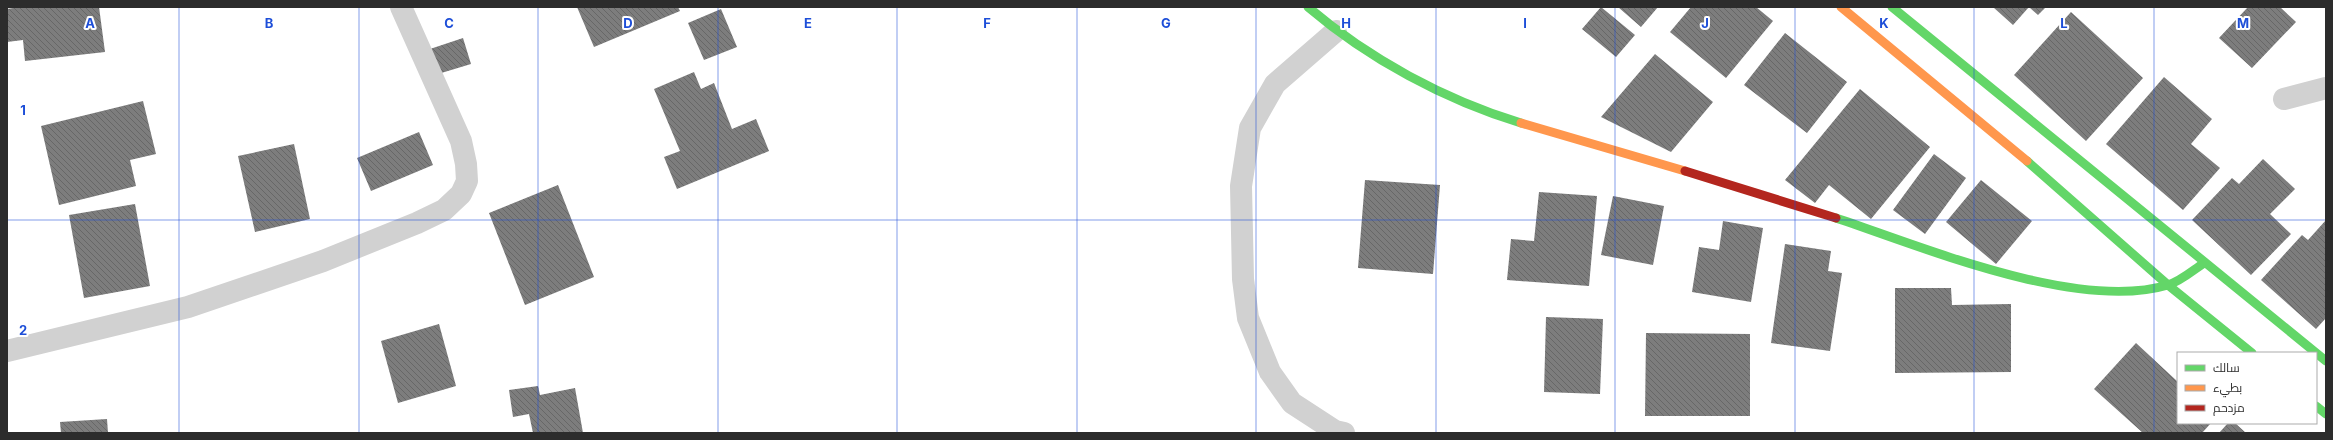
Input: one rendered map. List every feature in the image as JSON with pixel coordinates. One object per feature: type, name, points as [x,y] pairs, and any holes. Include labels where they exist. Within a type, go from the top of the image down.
[{"type":"main road","points":[[1308,7],[1336,31],[1380,59],[1436,89],[1502,117],[1749,190],[1986,268],[2026,278],[2081,288],[2111,290],[2168,285],[2204,263]]},
{"type":"main road","points":[[1841,7],[2058,187],[2168,285],[2251,352]]},
{"type":"main road","points":[[1892,7],[2315,352]]},
{"type":"main road","points":[[2317,354],[2326,361]]},
{"type":"main road","points":[[2317,407],[2326,414]]},
{"type":"street","points":[[7,351],[188,308],[323,261],[417,224],[444,210],[461,194],[467,181],[466,164],[461,141],[401,7]]},
{"type":"street","points":[[1336,31],[1275,84],[1250,128],[1241,186],[1242,264],[1248,318],[1270,372],[1292,403],[1335,431],[1344,433]]},
{"type":"street","points":[[2284,99],[2326,88]]},
{"type":"building","points":[[19,7],[99,7],[105,52],[25,61],[23,40],[7,42],[7,9]]},
{"type":"building","points":[[577,7],[678,7],[680,11],[594,47]]},
{"type":"building","points":[[1601,7],[1635,35],[1616,57],[1582,29]]},
{"type":"building","points":[[1618,7],[1658,7],[1641,27]]},
{"type":"building","points":[[1691,7],[1756,7],[1773,21],[1726,78],[1670,32]]},
{"type":"building","points":[[1993,7],[2029,7],[2013,25]]},
{"type":"building","points":[[2029,7],[2046,7],[2038,15]]},
{"type":"building","points":[[2248,7],[2280,7],[2296,22],[2252,68],[2219,38]]},
{"type":"building","points":[[721,9],[737,47],[704,60],[688,23]]},
{"type":"building","points":[[2071,12],[2143,78],[2086,141],[2014,75]]},
{"type":"building","points":[[1785,33],[1847,82],[1807,133],[1744,85]]},
{"type":"building","points":[[463,38],[471,64],[438,74],[430,49]]},
{"type":"building","points":[[1655,54],[1713,102],[1671,152],[1601,117]]},
{"type":"building","points":[[694,72],[701,89],[714,83],[732,129],[756,119],[769,151],[677,189],[664,157],[680,151],[654,89]]},
{"type":"building","points":[[2164,77],[2212,119],[2191,144],[2220,168],[2183,210],[2106,144]]},
{"type":"building","points":[[1860,89],[1930,147],[1871,219],[1829,185],[1815,203],[1785,180]]},
{"type":"building","points":[[143,101],[156,154],[130,160],[136,186],[59,205],[41,126]]},
{"type":"building","points":[[419,132],[433,165],[371,191],[357,158]]},
{"type":"building","points":[[294,144],[310,219],[255,232],[238,156]]},
{"type":"building","points":[[1934,154],[1966,178],[1925,234],[1893,210]]},
{"type":"building","points":[[2263,159],[2295,189],[2270,214],[2291,234],[2251,275],[2192,220],[2232,178],[2239,184]]},
{"type":"building","points":[[1365,180],[1440,185],[1433,274],[1358,268]]},
{"type":"building","points":[[1981,180],[2032,221],[1996,264],[1946,222]]},
{"type":"building","points":[[558,185],[594,277],[525,305],[489,213]]},
{"type":"building","points":[[1539,192],[1597,196],[1589,286],[1507,280],[1511,239],[1534,241]]},
{"type":"building","points":[[1613,196],[1664,206],[1653,265],[1601,255]]},
{"type":"building","points":[[135,204],[150,286],[84,298],[69,215]]},
{"type":"building","points":[[2326,220],[2326,318],[2316,329],[2261,280],[2302,235],[2308,240]]},
{"type":"building","points":[[1723,221],[1763,228],[1751,302],[1692,292],[1699,247],[1719,250]]},
{"type":"building","points":[[1785,244],[1831,251],[1828,271],[1842,273],[1830,351],[1771,343]]},
{"type":"building","points":[[1895,288],[1951,288],[1952,305],[2011,304],[2011,372],[1895,373]]},
{"type":"building","points":[[1546,317],[1603,319],[1600,394],[1544,392]]},
{"type":"building","points":[[439,324],[456,386],[398,403],[381,341]]},
{"type":"building","points":[[1646,333],[1750,334],[1750,416],[1645,416]]},
{"type":"building","points":[[2136,343],[2177,381],[2177,424],[2210,424],[2202,433],[2143,433],[2094,389]]},
{"type":"building","points":[[538,386],[540,395],[575,388],[583,433],[533,433],[529,414],[513,417],[509,390]]},
{"type":"building","points":[[107,419],[108,433],[61,433],[60,422]]},
{"type":"building","points":[[2227,424],[2236,424],[2246,433],[2219,433]]},
{"type":"traffic: fast","points":[[1308,7],[1356,44],[1409,76],[1464,102],[1493,114],[1521,123]]},
{"type":"traffic: fast","points":[[1892,7],[2315,352]]},
{"type":"traffic: fast","points":[[2027,161],[2168,285],[2251,352]]},
{"type":"traffic: fast","points":[[1836,218],[1956,259],[2001,272],[2046,283],[2090,290],[2131,291],[2168,285],[2182,278],[2204,263]]},
{"type":"traffic: fast","points":[[2317,354],[2326,361]]},
{"type":"traffic: fast","points":[[2317,407],[2326,414]]},
{"type":"traffic: slow","points":[[1841,7],[2027,161]]},
{"type":"traffic: slow","points":[[1521,123],[1685,171]]},
{"type":"traffic: jam","points":[[1685,171],[1836,218]]}]
